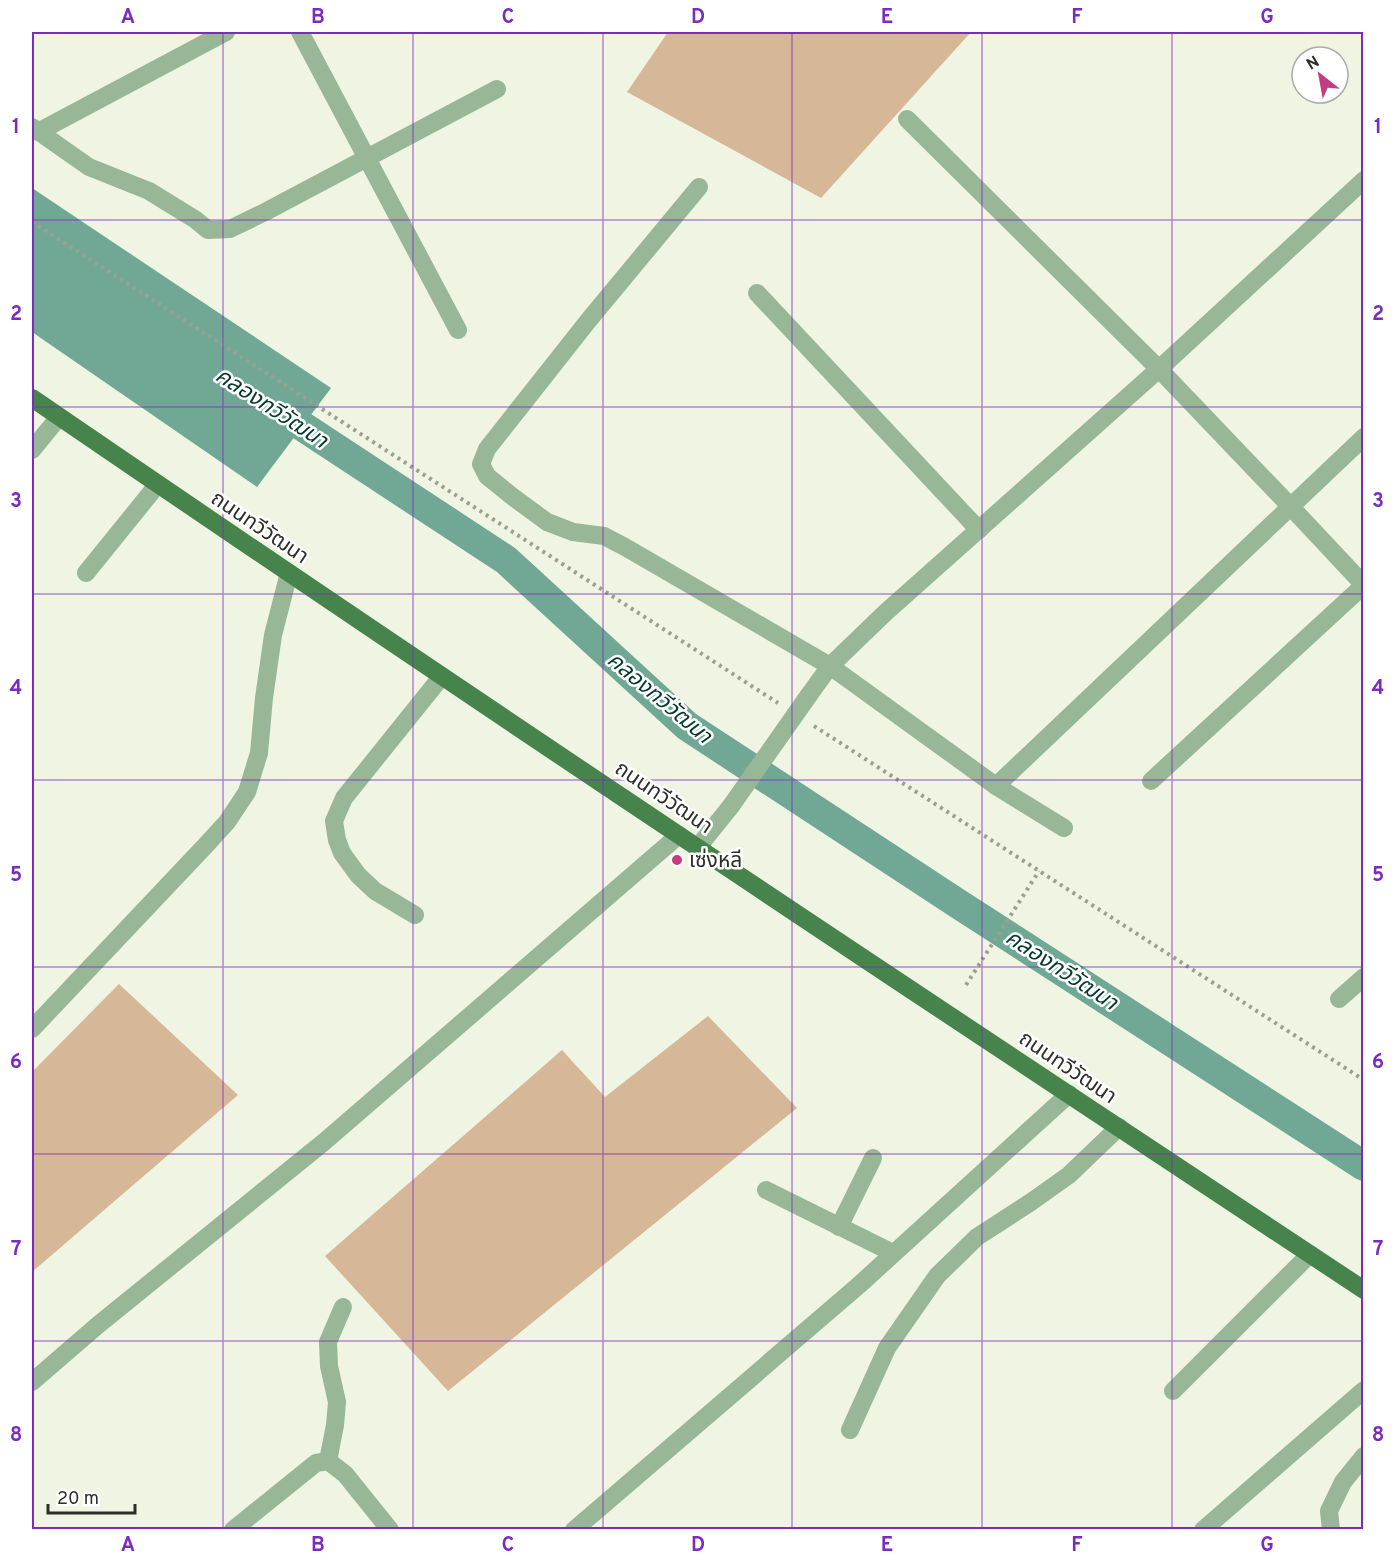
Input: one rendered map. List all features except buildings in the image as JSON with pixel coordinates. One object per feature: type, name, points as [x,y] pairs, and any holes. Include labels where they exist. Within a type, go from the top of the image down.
[{"type":"main road","name":"ถนนทวีวัฒนา","points":[[32,398],[679,835],[1364,1290]]},
{"type":"street","points":[[226,32],[35,130],[89,167],[149,191],[208,230],[230,229],[497,89]]},
{"type":"street","points":[[300,32],[458,330]]},
{"type":"street","points":[[907,119],[1159,369],[1363,585],[1150,781]]},
{"type":"street","points":[[698,847],[731,806],[830,666],[885,613],[1159,369],[1364,180]]},
{"type":"street","points":[[699,187],[588,321],[487,449],[481,464],[487,476],[548,522],[573,532],[604,536],[830,666],[996,786],[1064,828]]},
{"type":"street","points":[[758,293],[979,530]]},
{"type":"street","points":[[32,450],[59,417]]},
{"type":"street","points":[[996,786],[1364,437]]},
{"type":"street","points":[[86,573],[158,484]]},
{"type":"street","points":[[32,1029],[227,822],[247,792],[259,753],[273,635],[289,573]]},
{"type":"street","points":[[415,915],[375,891],[358,874],[342,854],[334,821],[344,798],[442,676]]},
{"type":"street","points":[[32,1382],[98,1325],[324,1142],[679,835]]},
{"type":"street","points":[[1339,999],[1364,977]]},
{"type":"street","points":[[574,1530],[822,1317],[1069,1094]]},
{"type":"street","points":[[850,1430],[887,1348],[937,1276],[976,1238],[1069,1175],[1119,1127]]},
{"type":"street","points":[[839,1227],[873,1158]]},
{"type":"street","points":[[766,1190],[893,1253]]},
{"type":"street","points":[[1173,1391],[1310,1254]]},
{"type":"street","points":[[328,1461],[337,1402],[329,1366],[328,1342],[343,1307]]},
{"type":"street","points":[[1203,1530],[1364,1390]]},
{"type":"street","points":[[1331,1530],[1329,1511],[1343,1482],[1364,1456]]},
{"type":"street","points":[[233,1530],[316,1462],[328,1461],[345,1474],[390,1530]]},
{"type":"path","points":[[32,222],[787,709]]},
{"type":"path","points":[[807,722],[1364,1080]]},
{"type":"path","points":[[966,985],[1039,871]]},
{"type":"shaded area","points":[[668,32],[971,32],[821,198],[627,92]]},
{"type":"shaded area","points":[[119,984],[238,1095],[32,1272],[32,1072]]},
{"type":"shaded area","points":[[708,1016],[797,1108],[448,1391],[325,1256],[562,1050],[605,1097]]},
{"type":"water","points":[[32,188],[331,388],[257,487],[32,332]]},
{"type":"waterway","name":"คลองทวีวัฒนา","points":[[267,403],[506,560],[687,726],[1364,1166]]},
{"type":"place","name":"เซ่งหลี","points":[[677,860]]}]
